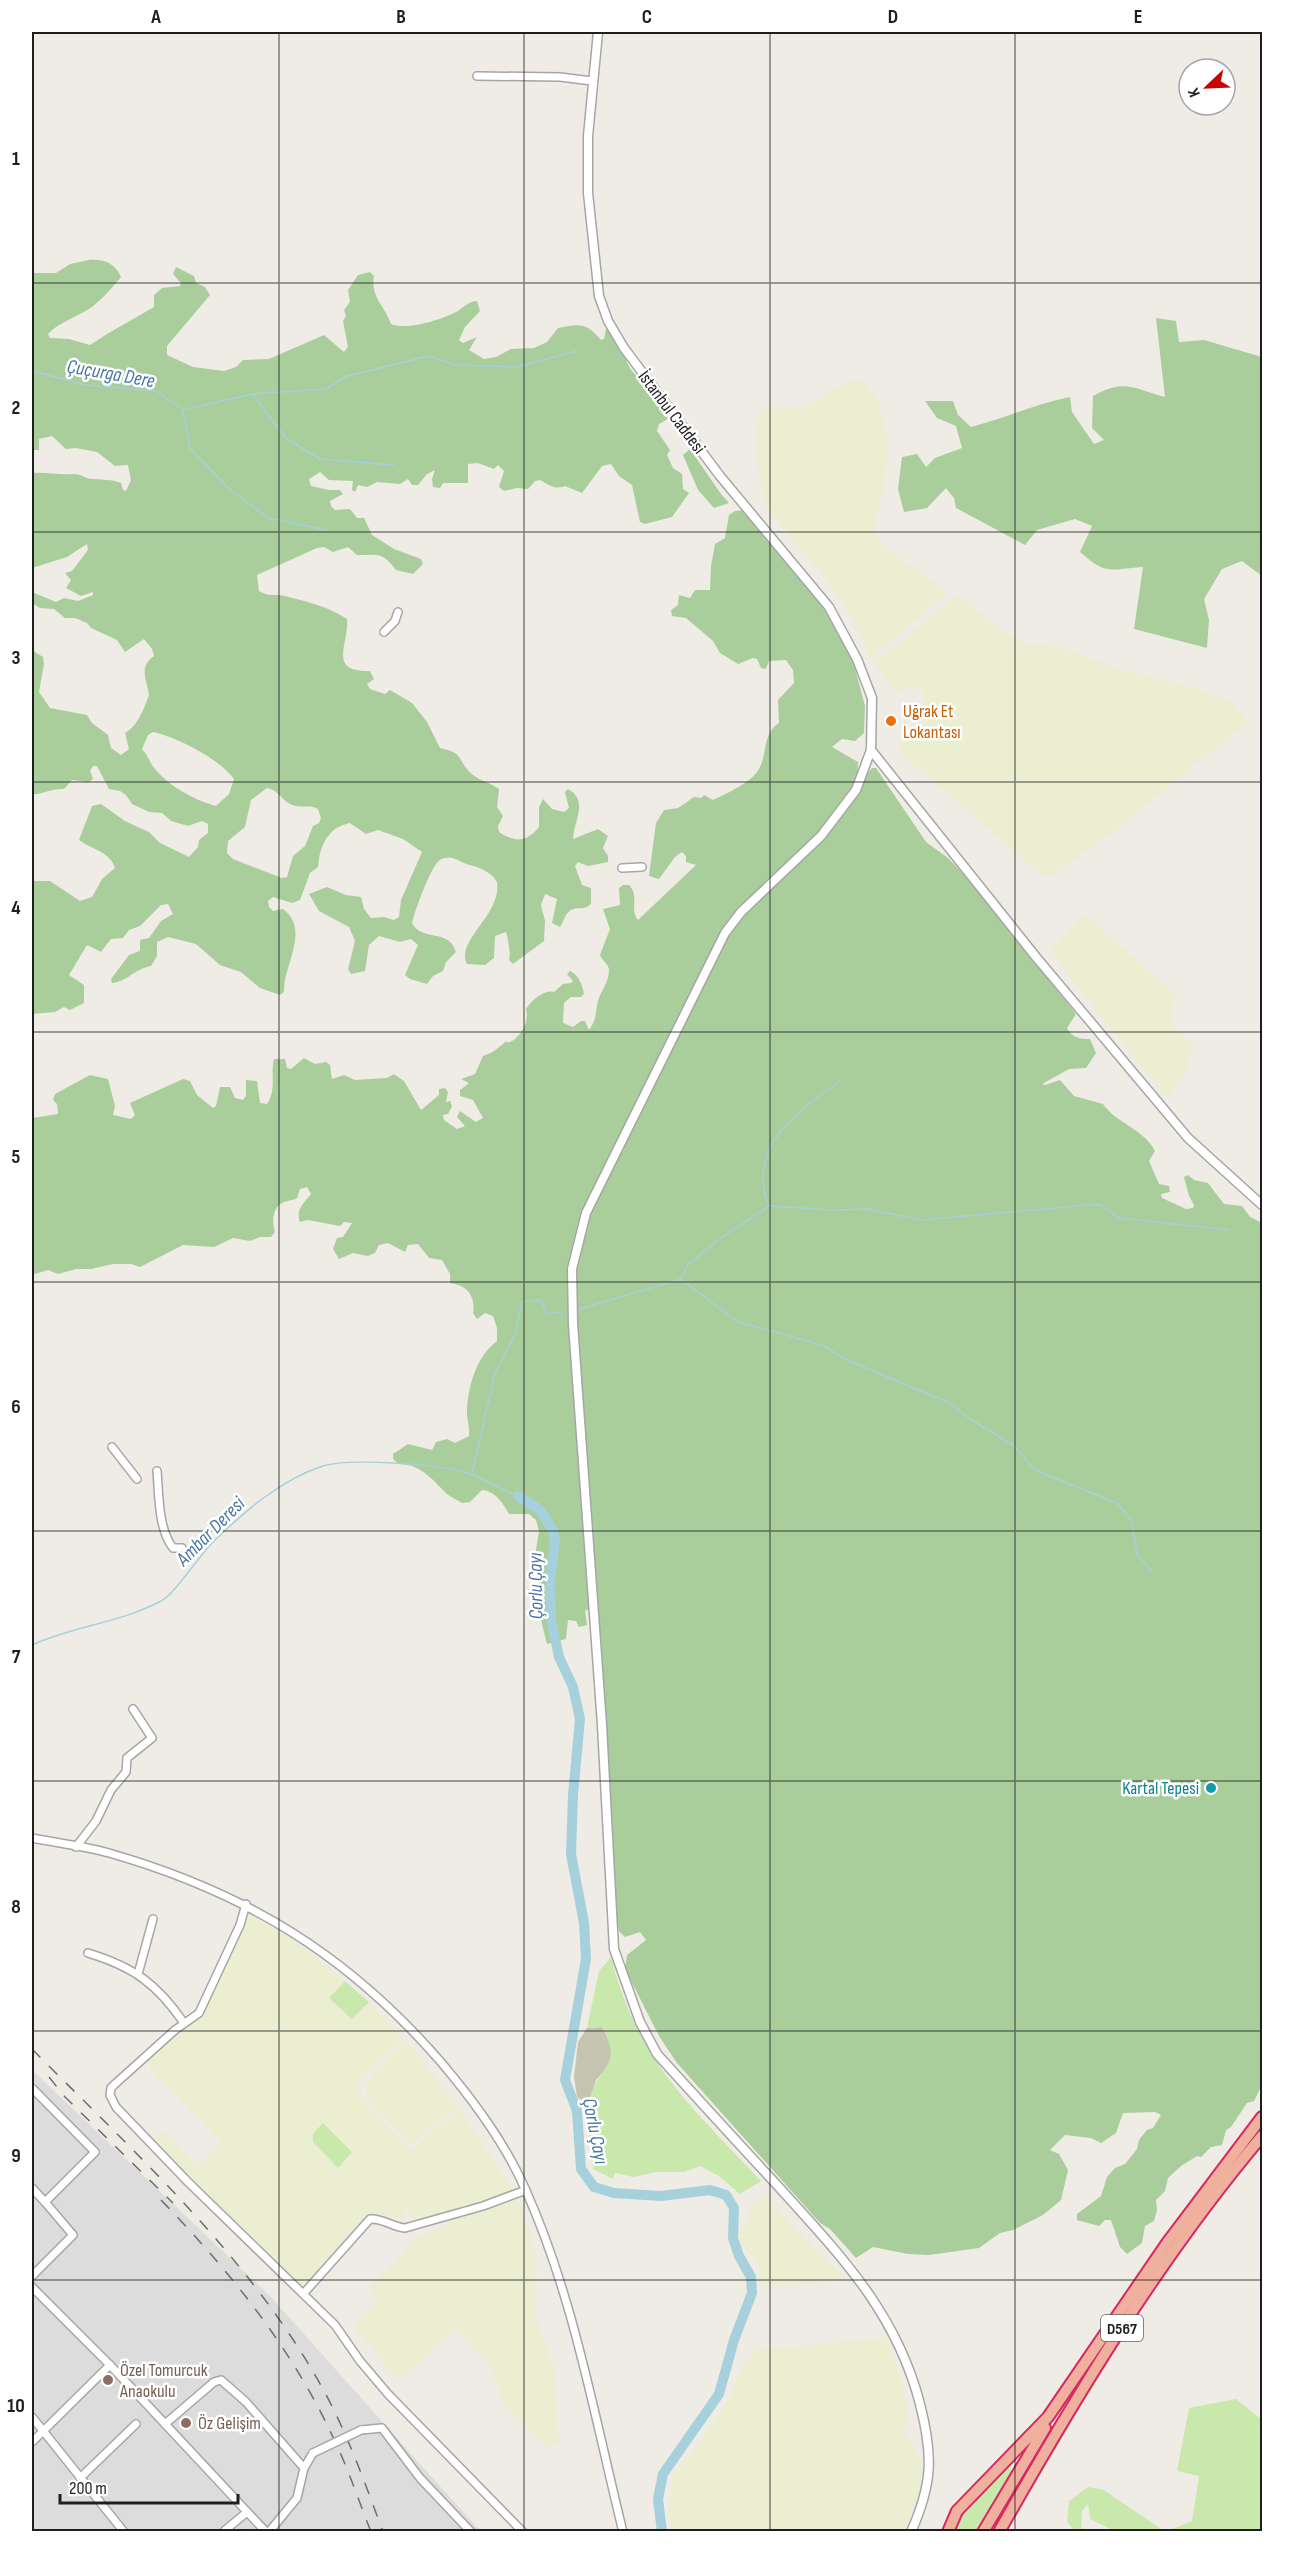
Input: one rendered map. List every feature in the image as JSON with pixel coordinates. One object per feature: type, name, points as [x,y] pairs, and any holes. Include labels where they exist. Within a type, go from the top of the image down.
[{"type":"highway","name":"D567","points":[[983,2532],[1025,2458],[1167,2243],[1263,2117]]},
{"type":"highway","name":"D567","points":[[999,2532],[1052,2438],[1142,2296],[1200,2215],[1263,2136]]},
{"type":"highway","points":[[948,2532],[957,2511],[1048,2417],[1104,2337]]},
{"type":"street","name":"İstanbul Caddesi","points":[[598,32],[588,136],[590,227],[600,296],[608,321],[624,348],[699,447],[829,608],[857,658],[872,698],[871,750],[856,790],[821,836],[741,912],[711,958],[586,1213],[572,1269],[573,1313],[616,1958],[640,2022],[657,2054],[839,2254],[888,2320],[903,2352],[926,2428],[930,2470],[924,2503],[911,2532]]},
{"type":"street","points":[[477,76],[560,77],[592,81]]},
{"type":"street","points":[[384,632],[395,621],[398,612]]},
{"type":"street","points":[[871,750],[1036,957],[1188,1138],[1263,1205]]},
{"type":"street","points":[[622,868],[642,867]]},
{"type":"street","points":[[112,1447],[137,1479]]},
{"type":"street","points":[[157,1471],[160,1507],[168,1542],[172,1548],[182,1548]]},
{"type":"street","points":[[76,1847],[96,1821],[111,1790],[126,1772],[127,1758],[152,1738],[132,1709]]},
{"type":"street","points":[[32,1838],[107,1853],[178,1875],[246,1904],[319,1949],[374,1992],[469,2096],[506,2152],[526,2190],[567,2310],[623,2532]]},
{"type":"street","points":[[246,1904],[240,1925],[199,2013],[184,2023],[111,2088],[110,2095],[116,2107],[188,2182],[335,2325],[360,2361],[388,2394],[523,2532]]},
{"type":"street","points":[[138,1974],[153,1919]]},
{"type":"street","points":[[88,1953],[115,1962],[138,1974],[169,2002],[184,2023]]},
{"type":"street","points":[[32,2088],[95,2151],[45,2202]]},
{"type":"street","points":[[32,2188],[73,2235],[32,2276]]},
{"type":"street","points":[[304,2293],[370,2219],[379,2219],[394,2227],[405,2228],[472,2209],[526,2190]]},
{"type":"street","points":[[32,2288],[110,2365],[267,2532],[297,2498],[304,2468],[313,2453],[361,2430],[382,2428],[420,2478],[471,2532]]},
{"type":"street","points":[[32,2442],[110,2365]]},
{"type":"street","points":[[165,2424],[214,2382],[221,2380],[246,2402],[304,2468]]},
{"type":"street","points":[[32,2417],[124,2532]]},
{"type":"street","points":[[80,2478],[136,2424]]},
{"type":"street","points":[[223,2532],[247,2512]]},
{"type":"shaded area","points":[[852,381],[865,382],[880,406],[887,438],[886,477],[874,526],[885,547],[948,592],[869,660],[861,634],[829,583],[764,505],[756,456],[759,412],[767,408],[801,408]]},
{"type":"shaded area","points":[[958,594],[1005,633],[1026,644],[1060,647],[1120,669],[1192,687],[1231,701],[1249,721],[1098,844],[1055,873],[1044,877],[896,749],[925,719],[925,698],[922,690],[912,685],[896,694],[874,663]]},
{"type":"shaded area","points":[[1082,917],[1087,917],[1175,994],[1170,1022],[1192,1045],[1187,1071],[1166,1097],[1071,979],[1050,949]]},
{"type":"shaded area","points":[[254,1917],[288,1935],[345,1981],[329,1998],[352,2019],[369,2002],[403,2038],[359,2082],[357,2091],[410,2150],[460,2109],[513,2191],[427,2220],[414,2220],[406,2209],[402,2218],[372,2213],[364,2217],[305,2284],[301,2285],[152,2140],[163,2131],[198,2165],[221,2142],[149,2069],[149,2059],[178,2032],[200,2017],[246,1919]]},
{"type":"shaded area","points":[[602,2027],[612,2046],[611,2063],[596,2080],[588,2105],[577,2097],[574,2077],[578,2042],[587,2028]]},
{"type":"shaded area","points":[[406,2040],[458,2106],[410,2145],[366,2097],[366,2090],[376,2070]]},
{"type":"shaded area","points":[[32,2070],[270,2296],[480,2531],[32,2531]]},
{"type":"shaded area","points":[[518,2197],[535,2251],[536,2319],[554,2368],[559,2441],[549,2449],[504,2406],[492,2367],[455,2329],[406,2375],[394,2375],[353,2327],[378,2298],[369,2288],[410,2247],[409,2241],[448,2224],[449,2218]]},
{"type":"shaded area","points":[[766,2197],[847,2280],[780,2287],[760,2282],[759,2266],[736,2236],[748,2219],[752,2204]]},
{"type":"shaded area","points":[[887,2338],[904,2388],[909,2423],[903,2430],[921,2458],[922,2475],[918,2499],[904,2531],[674,2531],[667,2512],[673,2471],[690,2455],[731,2396],[740,2370],[757,2350]]},
{"type":"green space","points":[[89,260],[104,261],[116,268],[121,277],[92,307],[64,322],[48,334],[50,338],[69,339],[90,345],[154,307],[154,295],[162,288],[180,286],[181,283],[173,274],[176,267],[194,276],[196,283],[205,287],[210,295],[167,346],[167,355],[193,367],[224,371],[236,367],[243,360],[269,359],[324,335],[344,352],[348,347],[343,321],[346,316],[344,310],[350,302],[348,290],[358,275],[370,272],[374,276],[374,290],[379,301],[391,324],[398,326],[434,321],[477,301],[480,311],[465,327],[459,340],[463,343],[477,337],[469,350],[484,359],[496,357],[511,349],[534,348],[547,342],[558,328],[587,327],[601,340],[604,339],[606,329],[611,331],[631,370],[648,388],[668,419],[659,424],[657,431],[670,450],[667,455],[673,468],[682,474],[683,489],[689,493],[672,517],[645,524],[640,522],[632,485],[619,476],[611,464],[602,466],[582,493],[565,486],[552,486],[540,480],[535,481],[528,489],[517,488],[504,491],[499,487],[504,471],[498,465],[494,469],[478,463],[468,464],[468,483],[443,483],[440,488],[433,487],[432,479],[435,470],[427,474],[418,485],[412,485],[408,479],[400,484],[377,482],[367,487],[358,485],[355,492],[352,490],[353,481],[329,480],[320,472],[309,479],[311,486],[340,490],[343,494],[330,501],[335,510],[350,509],[357,518],[364,518],[372,535],[394,549],[421,559],[423,564],[413,574],[396,570],[379,555],[357,555],[348,547],[333,552],[324,547],[257,575],[259,591],[263,593],[309,602],[347,619],[344,662],[357,670],[370,671],[374,679],[367,684],[370,689],[385,694],[390,690],[412,703],[427,722],[440,748],[454,752],[473,775],[499,789],[497,807],[503,816],[498,826],[499,832],[516,839],[530,836],[539,827],[539,807],[543,799],[552,809],[564,812],[569,808],[565,792],[568,789],[578,799],[579,805],[573,839],[598,829],[608,836],[603,848],[608,856],[608,862],[588,866],[578,862],[575,866],[582,885],[591,888],[591,904],[569,912],[560,927],[552,923],[557,899],[545,894],[541,905],[545,921],[544,941],[513,964],[509,960],[506,932],[495,936],[494,958],[485,965],[467,964],[465,955],[467,946],[493,905],[497,894],[497,882],[482,869],[456,859],[444,858],[432,870],[412,923],[416,929],[442,937],[453,945],[456,952],[446,962],[443,971],[433,976],[427,984],[410,979],[405,975],[418,945],[411,939],[400,942],[379,936],[369,945],[365,971],[351,974],[348,969],[355,941],[349,927],[319,911],[309,894],[327,887],[346,895],[361,897],[364,909],[371,918],[384,917],[394,920],[399,917],[401,900],[422,852],[403,839],[378,830],[366,834],[350,823],[336,828],[326,838],[318,867],[310,873],[300,900],[292,903],[273,897],[268,901],[273,911],[283,909],[291,917],[295,927],[294,948],[284,992],[280,995],[260,988],[241,972],[220,965],[196,944],[168,937],[157,942],[157,956],[151,966],[112,983],[111,979],[129,955],[140,951],[140,940],[149,938],[161,921],[173,914],[168,904],[161,905],[140,926],[129,930],[123,938],[111,939],[101,952],[87,945],[69,975],[84,985],[84,1003],[70,1010],[64,1007],[55,1012],[32,1014],[32,881],[50,881],[80,901],[92,897],[102,879],[115,868],[104,854],[79,840],[92,806],[101,804],[125,821],[149,832],[160,843],[189,857],[198,847],[199,840],[208,833],[208,824],[202,821],[188,826],[171,821],[162,813],[149,812],[132,804],[120,791],[109,789],[97,766],[93,766],[90,771],[93,779],[89,782],[72,780],[64,789],[32,794],[32,650],[43,657],[39,692],[50,708],[87,715],[92,723],[108,735],[111,748],[121,755],[129,749],[125,733],[137,721],[149,695],[145,669],[149,660],[154,656],[152,649],[144,639],[125,652],[117,640],[91,628],[87,623],[75,618],[65,618],[54,609],[40,608],[32,603],[32,592],[56,602],[64,598],[78,601],[93,595],[93,592],[81,596],[66,588],[71,580],[65,573],[72,571],[88,550],[87,544],[67,557],[32,568],[32,473],[77,474],[90,479],[114,481],[121,483],[123,490],[126,491],[131,480],[128,465],[115,466],[97,452],[76,448],[66,449],[52,436],[39,439],[39,450],[32,450],[32,273],[56,273],[70,264]],"holes":[[[153,732],[185,744],[219,764],[234,779],[229,794],[216,806],[190,796],[165,779],[142,749],[148,735]],[[267,788],[293,805],[318,809],[321,818],[319,823],[313,826],[305,846],[293,856],[287,877],[282,878],[233,859],[227,853],[228,841],[245,827],[251,800]]]},
{"type":"green space","points":[[1156,318],[1176,321],[1179,342],[1204,340],[1262,357],[1262,576],[1242,561],[1222,569],[1204,599],[1209,620],[1207,648],[1134,629],[1143,567],[1109,569],[1089,560],[1080,552],[1092,526],[1075,519],[1037,530],[1025,545],[956,508],[954,498],[946,488],[927,508],[904,512],[898,489],[902,457],[917,454],[926,467],[935,458],[962,448],[956,426],[937,418],[925,401],[953,401],[958,415],[971,427],[1070,397],[1072,412],[1094,444],[1104,440],[1092,428],[1093,396],[1113,387],[1122,386],[1165,397]]},
{"type":"green space","points":[[690,449],[729,503],[714,508],[698,490],[683,455]]},
{"type":"green space","points":[[745,510],[827,613],[852,657],[865,706],[864,733],[855,741],[842,739],[832,747],[858,762],[857,780],[863,779],[872,768],[876,768],[926,842],[948,858],[971,882],[1076,1014],[1067,1028],[1071,1034],[1090,1039],[1096,1053],[1086,1068],[1069,1069],[1042,1084],[1060,1080],[1074,1096],[1103,1104],[1115,1117],[1144,1137],[1155,1151],[1149,1161],[1159,1184],[1169,1186],[1170,1192],[1161,1194],[1162,1198],[1186,1209],[1193,1208],[1184,1177],[1188,1175],[1194,1180],[1208,1183],[1224,1204],[1242,1206],[1250,1217],[1262,1223],[1262,2085],[1254,2101],[1247,2103],[1231,2127],[1226,2130],[1222,2145],[1211,2147],[1201,2157],[1197,2156],[1181,2166],[1168,2178],[1165,2191],[1156,2200],[1157,2210],[1154,2221],[1145,2226],[1142,2243],[1127,2254],[1120,2247],[1111,2220],[1105,2220],[1099,2226],[1077,2220],[1077,2214],[1101,2196],[1107,2177],[1115,2168],[1125,2164],[1137,2149],[1139,2140],[1147,2130],[1153,2128],[1161,2115],[1155,2112],[1123,2113],[1116,2133],[1101,2143],[1091,2138],[1065,2135],[1050,2150],[1059,2154],[1068,2170],[1061,2200],[1043,2215],[1013,2230],[1000,2233],[979,2248],[929,2255],[908,2254],[873,2247],[856,2258],[830,2229],[820,2223],[677,2063],[659,2036],[625,1969],[627,1955],[646,1940],[640,1932],[625,1937],[619,1931],[615,1909],[602,1654],[590,1608],[585,1611],[587,1625],[579,1627],[576,1621],[568,1620],[566,1639],[547,1644],[535,1596],[537,1574],[534,1562],[539,1531],[536,1520],[529,1514],[509,1514],[498,1498],[487,1491],[482,1490],[470,1502],[462,1503],[448,1495],[419,1469],[399,1464],[393,1459],[393,1454],[408,1444],[432,1450],[436,1442],[447,1439],[455,1443],[469,1436],[467,1408],[472,1380],[484,1354],[497,1341],[497,1328],[493,1316],[485,1313],[477,1319],[473,1313],[473,1301],[469,1292],[461,1286],[450,1283],[450,1274],[442,1260],[429,1258],[418,1244],[408,1245],[405,1252],[388,1243],[379,1245],[375,1253],[368,1256],[353,1253],[339,1259],[333,1249],[337,1238],[343,1237],[352,1223],[344,1222],[340,1226],[308,1220],[300,1222],[299,1210],[311,1194],[307,1187],[300,1189],[297,1198],[284,1202],[276,1208],[273,1220],[275,1232],[271,1237],[260,1237],[250,1241],[233,1238],[214,1247],[183,1245],[140,1267],[131,1264],[113,1264],[58,1274],[48,1270],[35,1274],[32,1271],[32,1118],[58,1114],[57,1104],[53,1100],[55,1094],[90,1075],[108,1079],[115,1106],[113,1115],[131,1119],[135,1115],[130,1103],[183,1079],[190,1081],[197,1095],[213,1108],[216,1106],[220,1087],[230,1087],[235,1098],[243,1100],[246,1096],[246,1080],[257,1081],[260,1103],[267,1104],[273,1087],[274,1059],[285,1059],[287,1068],[291,1069],[304,1058],[315,1064],[326,1062],[330,1065],[332,1079],[344,1075],[355,1080],[387,1078],[394,1074],[404,1081],[421,1110],[439,1095],[439,1089],[445,1088],[448,1092],[446,1102],[450,1101],[452,1106],[448,1114],[443,1115],[444,1120],[457,1129],[465,1126],[457,1117],[460,1111],[476,1122],[483,1118],[473,1100],[460,1096],[460,1090],[469,1083],[461,1079],[475,1074],[483,1056],[515,1039],[526,1023],[528,1006],[542,994],[554,992],[563,984],[571,983],[573,981],[567,974],[570,971],[580,981],[584,994],[581,997],[571,997],[564,1003],[563,1023],[573,1027],[585,1021],[589,1030],[609,975],[608,966],[600,955],[610,929],[603,909],[620,905],[619,888],[629,885],[634,894],[634,911],[638,920],[696,865],[686,862],[686,856],[682,852],[675,857],[659,879],[649,876],[656,823],[664,810],[678,808],[694,797],[701,798],[704,795],[713,800],[738,787],[756,774],[762,763],[770,733],[779,723],[778,700],[794,683],[793,670],[786,660],[769,661],[766,669],[761,668],[757,659],[753,658],[738,664],[720,653],[713,641],[686,618],[672,616],[671,610],[678,605],[679,595],[690,598],[695,590],[710,590],[715,544],[725,538],[729,515],[735,511]]},
{"type":"green space","points":[[611,1957],[622,1993],[651,2054],[690,2105],[761,2181],[740,2194],[719,2176],[700,2166],[684,2172],[657,2172],[633,2177],[615,2173],[613,2179],[593,2169],[588,2127],[589,2103],[597,2081],[610,2059],[611,2051],[602,2027],[587,2028],[599,1971]]},
{"type":"green space","points":[[345,1981],[369,2002],[352,2019],[329,1998]]},
{"type":"green space","points":[[323,2123],[352,2152],[338,2168],[313,2142],[313,2134]]},
{"type":"green space","points":[[1236,2399],[1262,2420],[1262,2531],[1167,2531],[1192,2521],[1199,2476],[1177,2471],[1189,2408]]},
{"type":"green space","points":[[1011,2466],[1008,2481],[978,2531],[950,2532],[968,2503]]},
{"type":"green space","points":[[1088,2487],[1104,2490],[1164,2531],[1115,2531],[1090,2519],[1088,2504],[1082,2511],[1081,2531],[1075,2531],[1067,2522],[1069,2501]]},
{"type":"waterway","points":[[183,410],[252,394],[326,389],[347,376],[429,356],[455,365],[516,367],[577,351]]},
{"type":"waterway","name":"Çuçurga Dere","points":[[32,371],[87,385],[156,391],[182,409]]},
{"type":"waterway","points":[[252,394],[287,439],[320,459],[394,465]]},
{"type":"waterway","points":[[183,411],[190,448],[227,487],[268,518],[326,530]]},
{"type":"waterway","points":[[769,1206],[763,1185],[764,1167],[769,1149],[792,1119],[838,1083]]},
{"type":"waterway","points":[[681,1279],[688,1265],[715,1242],[769,1206],[833,1210],[867,1209],[921,1220],[1100,1204],[1119,1218],[1228,1230]]},
{"type":"waterway","points":[[580,1309],[681,1279],[738,1322],[822,1345],[847,1360],[950,1403],[970,1419],[1013,1445],[1035,1470],[1117,1503],[1131,1520],[1137,1554],[1151,1570]]},
{"type":"waterway","points":[[472,1474],[495,1373],[515,1335],[522,1302],[541,1300],[547,1314],[562,1312]]},
{"type":"waterway","name":"Ambar Deresi","points":[[32,1645],[129,1614],[161,1601],[167,1597],[215,1540],[252,1507],[279,1487],[323,1466],[372,1462],[452,1469],[471,1474],[518,1496]]},
{"type":"waterway","name":"Çorlu Çayı","points":[[518,1496],[540,1510],[553,1530],[555,1542],[550,1581],[551,1619],[559,1657],[573,1687],[580,1719],[573,1795],[571,1854],[584,1923],[586,1959],[565,2080],[577,2111],[581,2169],[594,2187],[614,2193],[661,2196],[710,2190],[726,2195],[734,2208],[733,2238],[739,2256],[751,2277],[752,2293],[734,2340],[719,2394],[663,2474],[658,2499],[662,2532]]},
{"type":"railway","points":[[32,2049],[190,2209],[262,2295],[294,2341],[332,2406],[356,2459],[383,2532]]},
{"type":"railway","points":[[49,2077],[65,2097],[173,2203]]},
{"type":"railway","points":[[161,2200],[233,2281],[277,2339],[297,2370],[337,2445],[371,2532]]},
{"type":"place","name":"Uğrak Et Lokantası","points":[[891,721]]},
{"type":"place","name":"Kartal Tepesi","points":[[1211,1788]]},
{"type":"place","name":"Özel Tomurcuk Anaokulu","points":[[108,2380]]},
{"type":"place","name":"Öz Gelişim","points":[[186,2423]]}]
